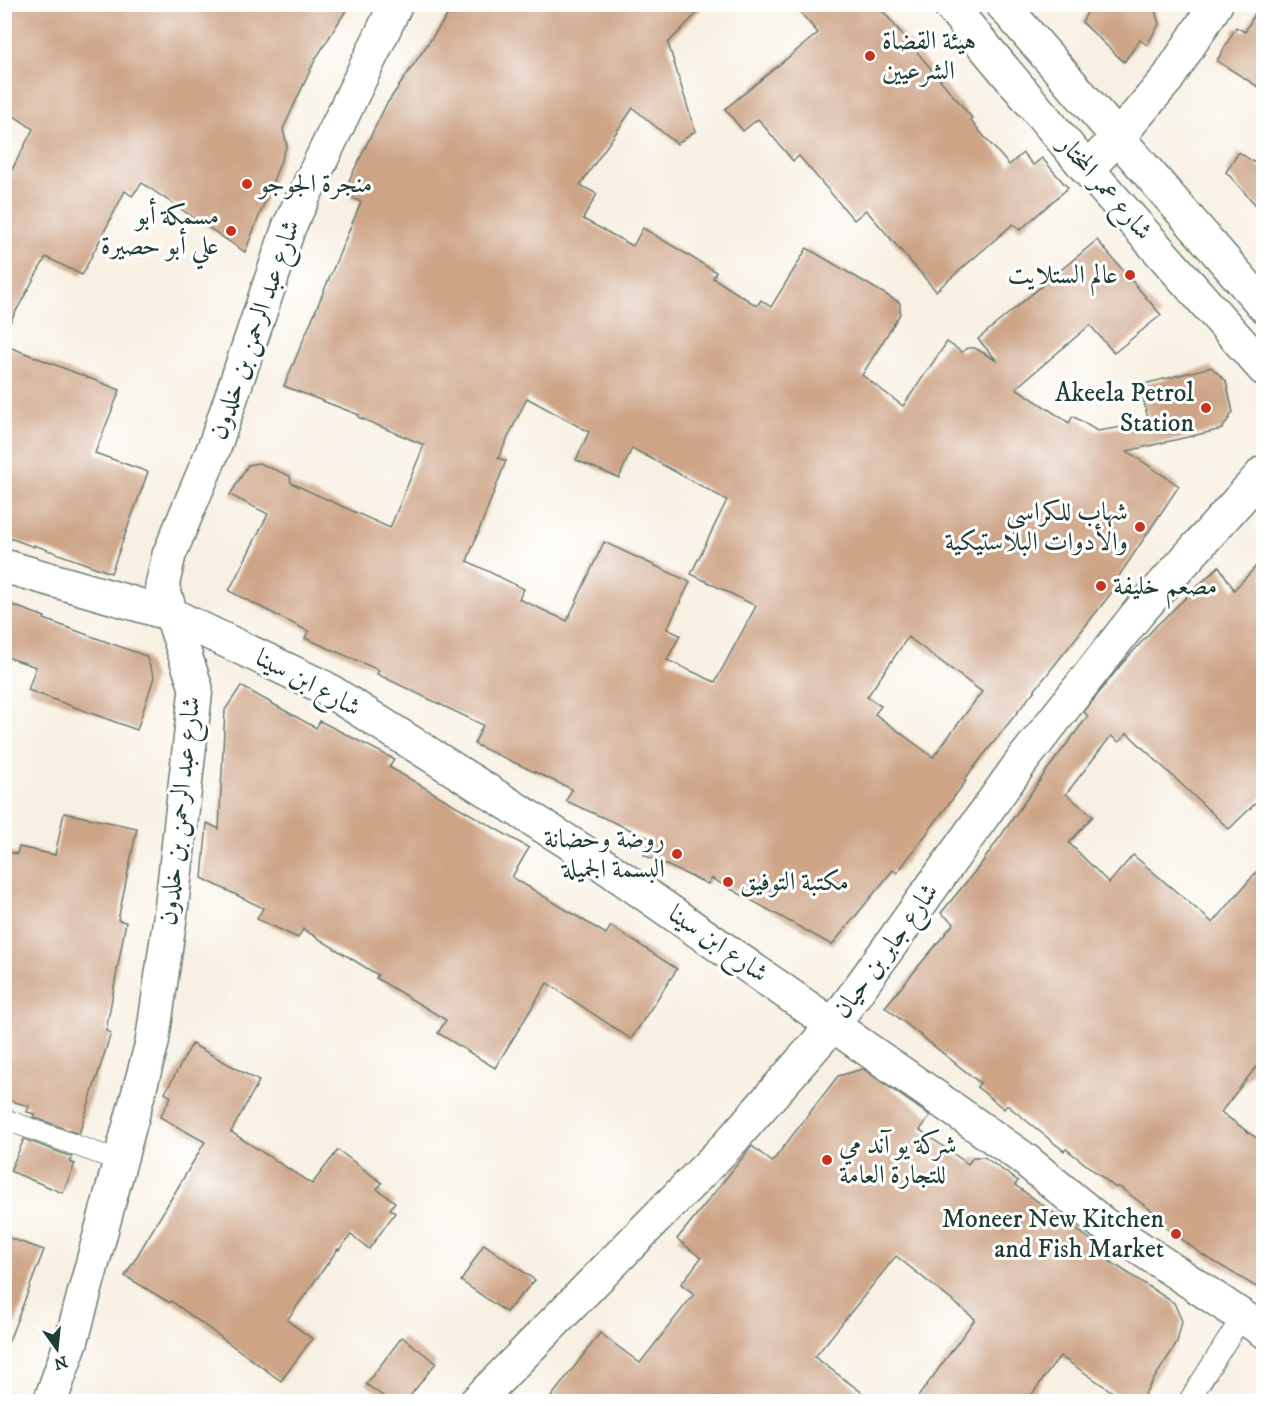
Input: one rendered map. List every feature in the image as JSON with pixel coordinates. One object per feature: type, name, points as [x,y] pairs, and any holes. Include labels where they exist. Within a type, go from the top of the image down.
[{"type":"street","name":"شارع عبد الرحمن بن خلدون","points":[[50,1401],[72,1339],[152,1043],[171,911],[196,688],[162,586],[169,555],[214,448],[289,227],[396,4]]},
{"type":"street","name":"شارع عمر المختار","points":[[949,4],[1087,168],[1263,369]]},
{"type":"street","name":"شارع عمر المختار","points":[[1002,4],[1263,306]]},
{"type":"street","points":[[1087,168],[1118,137],[1168,78],[1216,4]]},
{"type":"street","name":"شارع جابر بن حيان","points":[[476,1401],[727,1146],[833,1025],[1022,761],[1139,612],[1263,472]]},
{"type":"street","name":"شارع ابن سينا","points":[[4,566],[170,614],[325,688],[592,857],[1023,1158],[1102,1223],[1252,1324]]},
{"type":"lane","points":[[4,1119],[119,1161]]},
{"type":"lane","points":[[1188,1401],[1252,1324]]},
{"type":"building","points":[[4,4],[350,4],[315,60],[283,129],[287,145],[245,252],[142,183],[132,196],[125,191],[82,275],[46,257],[4,333],[4,185],[33,129],[4,109]]},
{"type":"building","points":[[455,4],[706,4],[668,43],[695,131],[677,144],[633,108],[580,185],[597,194],[583,219],[633,246],[643,228],[716,272],[713,278],[757,306],[761,300],[771,307],[807,248],[900,303],[900,314],[862,375],[903,406],[947,342],[962,352],[967,348],[975,348],[997,361],[978,339],[1097,240],[1161,315],[1114,353],[1090,325],[1016,388],[1069,423],[1073,416],[1097,431],[1149,423],[1140,385],[1211,367],[1226,381],[1233,412],[1222,429],[1127,451],[1179,486],[1117,579],[1120,582],[964,780],[966,781],[897,873],[893,870],[832,945],[711,878],[708,884],[644,855],[651,839],[566,801],[572,789],[474,744],[483,725],[377,674],[379,670],[305,638],[308,631],[229,591],[268,514],[230,495],[248,465],[259,463],[290,476],[291,483],[390,528],[424,445],[358,417],[359,415],[284,386],[361,202],[343,193],[386,105]],"holes":[[[527,398],[589,432],[576,460],[619,478],[632,448],[727,500],[691,574],[756,606],[715,682],[667,660],[680,635],[667,629],[690,582],[604,542],[567,621],[519,599],[524,589],[467,561],[506,461],[498,458]],[[908,637],[982,692],[933,757],[875,714],[881,706],[867,697]]]},
{"type":"building","points":[[793,4],[877,4],[1009,165],[1023,153],[1033,165],[1042,158],[1068,188],[1020,230],[1013,224],[936,291],[866,210],[854,220],[799,156],[793,161],[758,119],[743,131],[725,109],[818,33]]},
{"type":"building","points":[[1092,4],[1153,4],[1159,24],[1147,45],[1140,40],[1124,62],[1082,22]]},
{"type":"building","points":[[1260,4],[1263,4],[1263,90],[1217,61],[1236,27],[1245,32]]},
{"type":"building","points":[[1239,152],[1263,169],[1263,213],[1226,172]]},
{"type":"building","points":[[4,345],[120,390],[95,453],[148,472],[111,573],[4,536]]},
{"type":"building","points":[[1263,559],[1263,796],[1229,829],[1127,733],[1119,742],[1111,736],[1066,794],[1093,816],[1069,843],[1109,883],[1133,855],[1213,923],[1263,864],[1263,1058],[1221,1112],[1263,1143],[1263,1291],[1203,1255],[1162,1225],[1166,1221],[1118,1186],[1116,1188],[1066,1149],[1064,1151],[1007,1105],[1004,1109],[977,1087],[980,1083],[885,1007],[954,923],[941,913],[981,864],[1088,716],[1084,712],[1120,666],[1156,626],[1219,566],[1234,590]]},
{"type":"building","points":[[4,602],[146,656],[154,677],[137,730],[28,690],[36,667],[4,656]]},
{"type":"building","points":[[241,686],[316,728],[320,721],[394,759],[389,767],[529,848],[512,877],[606,934],[611,926],[677,969],[631,1039],[547,983],[495,1068],[438,1033],[446,1020],[376,978],[378,975],[303,929],[298,938],[257,919],[263,908],[202,878],[207,823],[219,829],[225,710]]},
{"type":"building","points":[[64,813],[137,828],[118,920],[126,922],[106,1031],[111,1033],[79,1134],[33,1117],[35,1114],[27,1112],[29,1106],[4,1099],[4,851],[17,854],[19,847],[55,855]]},
{"type":"building","points":[[192,1044],[259,1081],[231,1132],[312,1184],[338,1150],[382,1183],[377,1189],[395,1202],[390,1209],[395,1213],[369,1249],[351,1235],[338,1249],[287,1320],[312,1339],[281,1381],[171,1301],[170,1303],[125,1276],[205,1142],[160,1117],[171,1097],[165,1093]]},
{"type":"building","points":[[863,1069],[930,1116],[920,1130],[968,1164],[973,1157],[984,1157],[1018,1181],[1015,1185],[1109,1253],[1105,1258],[1174,1303],[1182,1321],[1177,1343],[1140,1401],[1126,1401],[1060,1356],[1027,1401],[915,1401],[975,1319],[896,1256],[815,1357],[873,1401],[548,1401],[600,1333],[640,1363],[694,1294],[681,1284],[701,1258],[677,1239],[752,1146],[772,1162],[838,1076]]},
{"type":"building","points":[[24,1139],[72,1157],[70,1162],[75,1164],[63,1193],[10,1171]]},
{"type":"building","points":[[4,1236],[44,1250],[7,1346],[4,1346]]},
{"type":"building","points":[[484,1244],[535,1280],[506,1312],[461,1281]]},
{"type":"building","points":[[402,1337],[436,1363],[406,1401],[390,1401],[366,1384]]},
{"type":"place","name":"هيئة القضاة الشرعيين","points":[[870,56]]},
{"type":"place","name":"منجرة الجوجو","points":[[247,184]]},
{"type":"place","name":"مسمكة أبو علي أبو حصيرة","points":[[231,231]]},
{"type":"place","name":"عالم الستلايت","points":[[1130,275]]},
{"type":"place","name":"Akeela Petrol Station","points":[[1206,408]]},
{"type":"place","name":"شهاب للكراسي والأدوات البلاستيكية","points":[[1140,527]]},
{"type":"place","name":"مصعم خليفة","points":[[1101,586]]},
{"type":"place","name":"روضة وحضانة البسمة الجميلة","points":[[677,854]]},
{"type":"place","name":"مكتبة التوفيق","points":[[728,882]]},
{"type":"place","name":"شركة يو آند مي للتجارة العامة","points":[[827,1160]]},
{"type":"place","name":"Moneer New Kitchen and Fish Market","points":[[1176,1234]]}]
